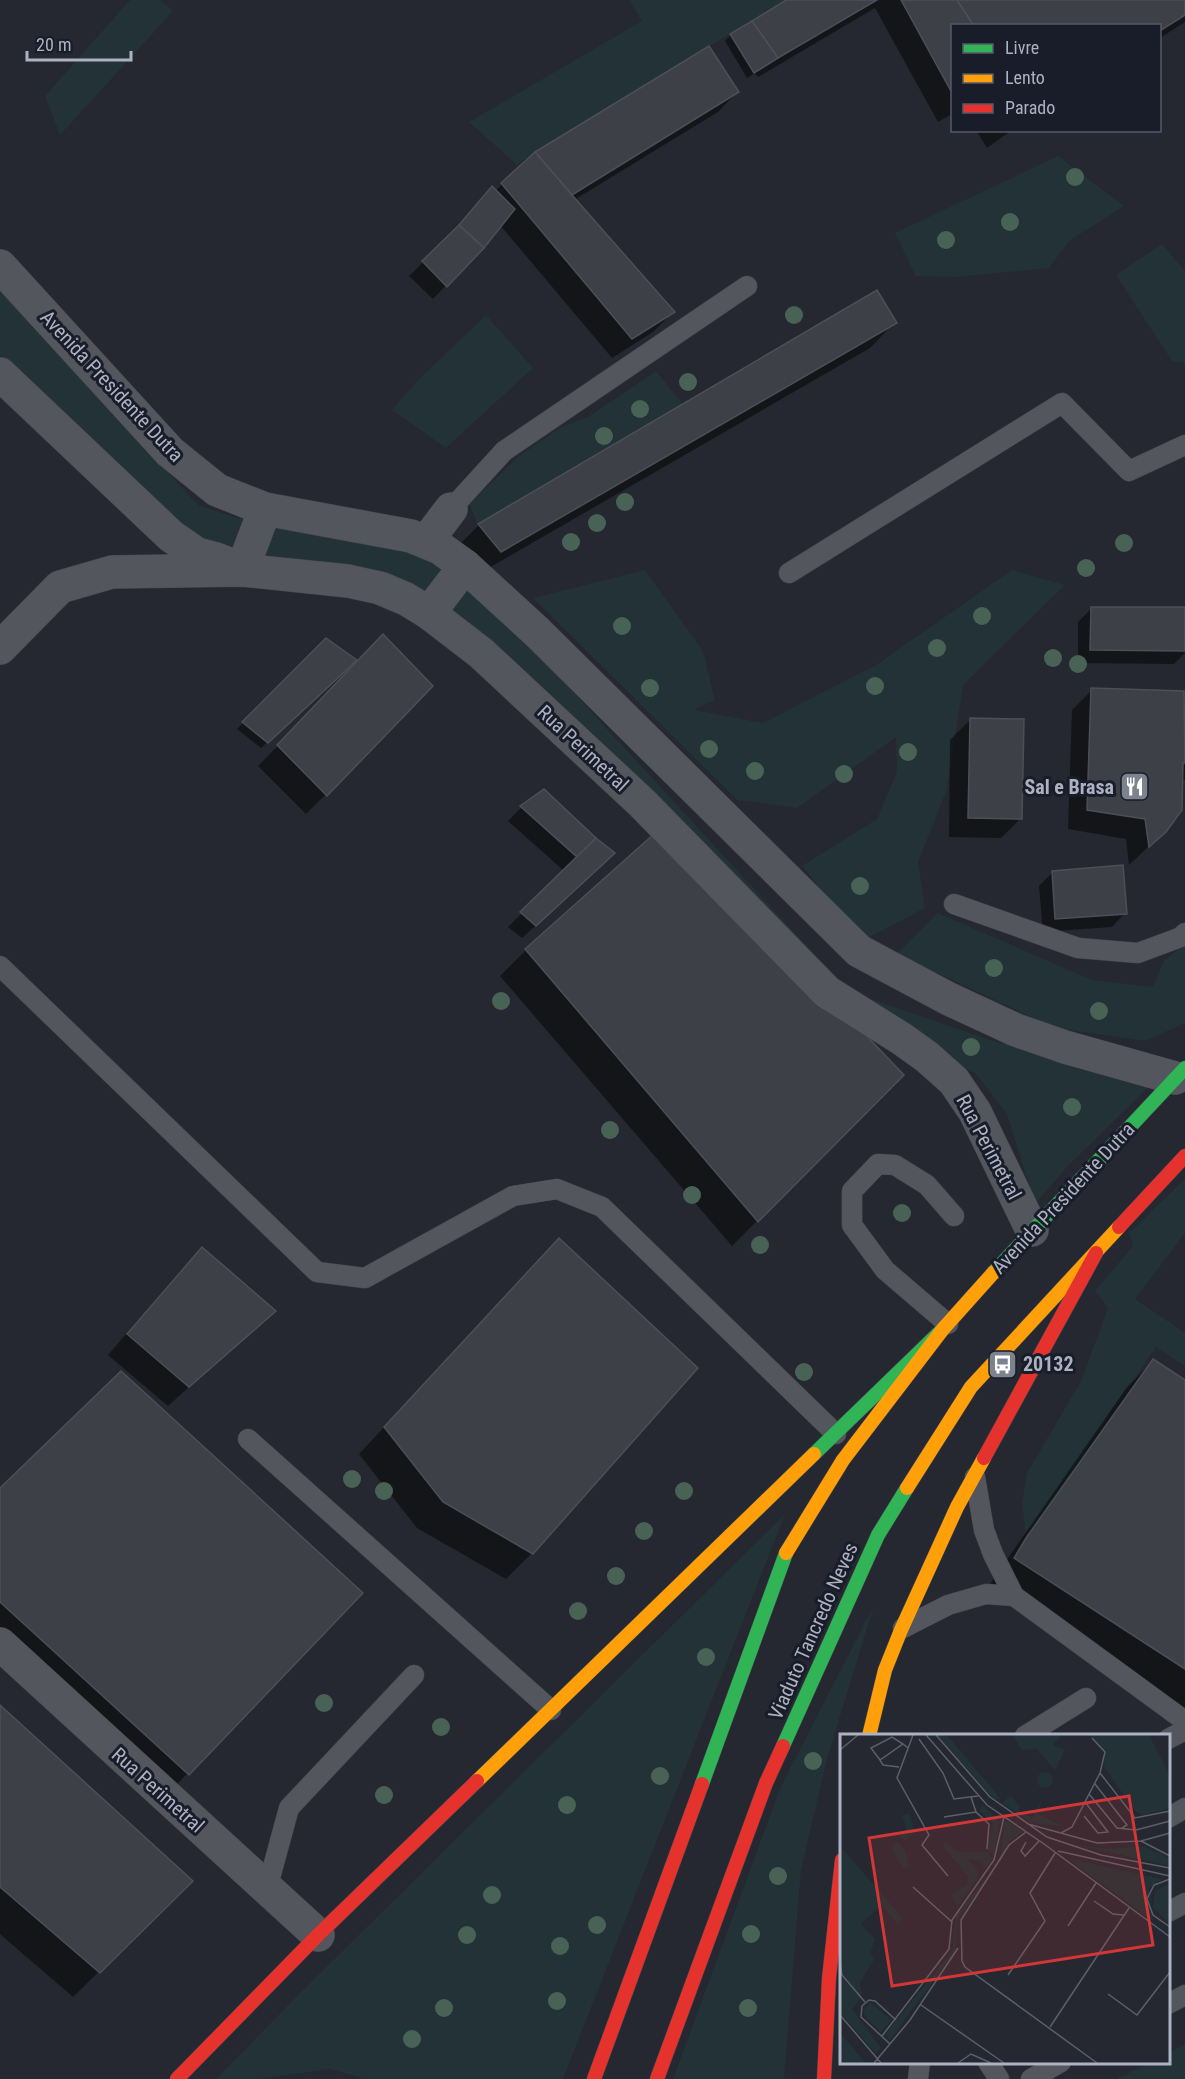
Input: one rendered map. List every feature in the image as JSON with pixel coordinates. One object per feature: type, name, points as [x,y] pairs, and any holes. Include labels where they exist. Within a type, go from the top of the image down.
[{"type":"main road","name":"Avenida Presidente Dutra","points":[[945,1327],[1032,1230],[1180,1073]]},
{"type":"main road","points":[[869,1734],[885,1670],[901,1630],[957,1507],[975,1474],[1096,1253],[1185,1156]]},
{"type":"main road","name":"Viaduto Tancredo Neves","points":[[657,2079],[766,1783],[878,1535],[971,1387],[1096,1253]]},
{"type":"main road","points":[[177,2079],[318,1935],[945,1327]]},
{"type":"main road","points":[[594,2079],[787,1551],[843,1460],[945,1327]]},
{"type":"main road","points":[[824,2079],[829,1978],[840,1878]]},
{"type":"street","name":"Avenida Presidente Dutra","points":[[0,266],[170,452],[217,490],[265,509]]},
{"type":"street","points":[[0,374],[171,536],[197,555],[216,559],[242,570],[265,509],[411,536],[440,548],[465,566],[536,631],[859,951],[949,999],[1016,1030],[1065,1047],[1180,1073]]},
{"type":"street","points":[[426,542],[451,509]]},
{"type":"street","points":[[429,613],[465,566]]},
{"type":"street","name":"Rua Perimetral","points":[[0,648],[60,587],[112,572],[242,570],[348,581],[380,588],[406,599],[429,613],[481,653],[642,803],[827,992],[910,1045],[954,1081],[975,1112],[1032,1230]]},
{"type":"street","name":"Rua Perimetral","points":[[0,1644],[318,1935]]},
{"type":"lane","points":[[451,509],[504,451],[747,286]]},
{"type":"lane","points":[[789,573],[1062,403],[1129,471],[1185,446]]},
{"type":"lane","points":[[954,904],[1078,948],[1138,953],[1181,937],[1185,933]]},
{"type":"lane","points":[[0,966],[317,1272],[365,1278],[513,1196],[557,1189],[602,1208],[836,1434]]},
{"type":"lane","points":[[945,1327],[885,1270],[852,1225],[852,1191],[878,1164],[895,1165],[927,1185],[954,1216]]},
{"type":"lane","points":[[248,1439],[551,1710]]},
{"type":"lane","points":[[975,1474],[984,1530],[1014,1596],[1185,1721]]},
{"type":"lane","points":[[901,1630],[948,1605],[986,1594],[1014,1596]]},
{"type":"lane","points":[[267,1889],[289,1808],[414,1675]]},
{"type":"lane","points":[[1028,1734],[1086,1698]]},
{"type":"lane","points":[[1170,1738],[1185,1730]]},
{"type":"lane","points":[[1170,1817],[1185,1808]]},
{"type":"lane","points":[[1170,1911],[1185,1903]]},
{"type":"lane","points":[[1170,2003],[1185,1995]]},
{"type":"lane","points":[[918,2079],[920,2064]]},
{"type":"lane","points":[[989,2064],[999,2079]]},
{"type":"lane","points":[[1031,2079],[1058,2064]]},
{"type":"shaded area","points":[[130,0],[160,0],[173,11],[60,135],[45,96]]},
{"type":"shaded area","points":[[629,0],[786,0],[517,165],[469,122],[642,21]]},
{"type":"shaded area","points":[[1058,156],[1124,206],[1069,241],[1049,268],[955,277],[916,276],[895,233]]},
{"type":"shaded area","points":[[1162,244],[1185,271],[1185,363],[1172,361],[1116,275]]},
{"type":"shaded area","points":[[0,290],[198,505],[238,518],[312,523],[383,536],[472,582],[848,991],[990,1040],[1153,1083],[1067,1167],[1035,1204],[1007,1114],[975,1073],[846,1009],[445,603],[249,560],[188,533],[140,492],[0,355]]},
{"type":"shaded area","points":[[486,315],[533,368],[446,448],[392,410],[419,379]]},
{"type":"shaded area","points":[[656,371],[683,404],[478,524],[469,504],[519,456],[561,427],[588,417]]},
{"type":"shaded area","points":[[645,570],[703,651],[715,700],[694,710],[763,723],[876,665],[1012,570],[1065,585],[963,685],[947,789],[918,862],[925,908],[862,941],[802,866],[877,819],[897,772],[896,737],[797,808],[737,800],[533,598]]},
{"type":"shaded area","points":[[938,913],[1092,980],[1153,987],[1164,961],[1185,944],[1185,1023],[1145,1041],[1055,1028],[897,954]]},
{"type":"shaded area","points":[[1185,1179],[1185,1233],[1135,1299],[1185,1333],[1185,1366],[1156,1347],[1026,1538],[1022,1503],[1027,1473],[1081,1381],[1108,1308],[1095,1291],[1133,1246],[1129,1233]]},
{"type":"shaded area","points":[[785,1514],[563,2079],[365,2079],[330,2069],[258,2079],[216,2079],[302,1991]]},
{"type":"shaded area","points":[[874,1605],[827,1759],[801,1870],[784,2079],[673,2079],[781,1786]]},
{"type":"shaded area","points":[[1185,2044],[1185,2079],[1117,2079],[1147,2064],[1170,2064],[1170,2052]]},
{"type":"building","points":[[786,0],[877,0],[778,58],[752,21]]},
{"type":"building","points":[[901,0],[957,0],[973,24],[951,24],[951,91]]},
{"type":"building","points":[[957,0],[1185,0],[1185,15],[1161,30],[1161,24],[973,24]]},
{"type":"building","points":[[752,21],[778,58],[754,73],[730,34]]},
{"type":"building","points":[[709,46],[739,92],[572,195],[535,152]]},
{"type":"building","points":[[535,152],[675,312],[632,339],[501,183]]},
{"type":"building","points":[[492,186],[515,209],[484,248],[459,225]]},
{"type":"building","points":[[459,225],[484,248],[447,287],[422,261]]},
{"type":"building","points":[[877,290],[897,323],[501,552],[478,524]]},
{"type":"building","points":[[1091,607],[1185,607],[1185,651],[1090,650]]},
{"type":"building","points":[[383,634],[433,686],[327,796],[277,745]]},
{"type":"building","points":[[326,638],[357,660],[268,743],[242,722]]},
{"type":"building","name":"Sal e Brasa","points":[[1091,688],[1184,691],[1185,763],[1183,763],[1182,810],[1166,832],[1149,847],[1145,819],[1087,810]]},
{"type":"building","points":[[970,718],[1024,719],[1022,819],[968,818]]},
{"type":"building","points":[[544,789],[596,838],[577,857],[520,806]]},
{"type":"building","points":[[664,825],[904,1075],[758,1222],[525,949]]},
{"type":"building","points":[[596,838],[615,853],[536,926],[520,912]]},
{"type":"building","points":[[1123,865],[1127,914],[1055,919],[1052,871]]},
{"type":"building","points":[[559,1238],[698,1368],[533,1554],[443,1502],[384,1427]]},
{"type":"building","points":[[202,1247],[276,1311],[189,1387],[127,1334]]},
{"type":"building","points":[[1153,1359],[1185,1380],[1185,1669],[1014,1558]]},
{"type":"building","points":[[121,1371],[363,1593],[189,1775],[0,1602],[0,1488]]},
{"type":"building","points":[[0,1705],[193,1881],[100,1973],[0,1887]]},
{"type":"traffic: fast","points":[[994,1272],[1185,1068]]},
{"type":"traffic: fast","points":[[814,1454],[943,1329]]},
{"type":"traffic: fast","points":[[783,1746],[878,1535],[907,1488]]},
{"type":"traffic: fast","points":[[702,1784],[786,1553]]},
{"type":"traffic: slow","points":[[907,1488],[971,1387],[1119,1227]]},
{"type":"traffic: slow","points":[[786,1553],[843,1460],[943,1329],[994,1272]]},
{"type":"traffic: slow","points":[[477,1781],[814,1454]]},
{"type":"traffic: slow","points":[[869,1734],[885,1670],[901,1630],[957,1507],[984,1458]]},
{"type":"traffic: jam","points":[[1119,1227],[1185,1156]]},
{"type":"traffic: jam","points":[[984,1458],[1096,1253]]},
{"type":"traffic: jam","points":[[657,2079],[766,1783],[783,1746]]},
{"type":"traffic: jam","points":[[177,2079],[318,1935],[477,1781]]},
{"type":"traffic: jam","points":[[594,2079],[702,1784]]},
{"type":"traffic: jam","points":[[824,2079],[829,1978],[840,1878]]},
{"type":"place","name":"Sal e Brasa","points":[[1135,787]]},
{"type":"place","name":"20132","points":[[1002,1364]]}]
